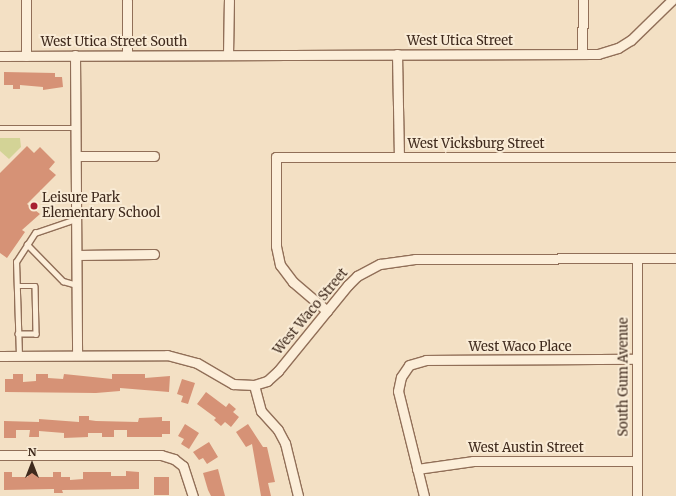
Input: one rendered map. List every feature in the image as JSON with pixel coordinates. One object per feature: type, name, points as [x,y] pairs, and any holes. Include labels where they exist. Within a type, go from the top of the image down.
[{"type":"street","points":[[26,0],[26,56]]},
{"type":"street","points":[[127,0],[127,55]]},
{"type":"street","points":[[228,55],[229,0]]},
{"type":"street","points":[[582,54],[583,0]]},
{"type":"street","name":"West Utica Street","points":[[228,55],[582,54],[609,52],[625,44],[672,0]]},
{"type":"street","points":[[397,54],[399,157]]},
{"type":"street","points":[[75,55],[77,128],[77,355]]},
{"type":"street","name":"West Utica Street South","points":[[0,56],[228,55]]},
{"type":"street","points":[[77,156],[154,156]]},
{"type":"street","name":"West Vicksburg Street","points":[[328,311],[293,282],[280,265],[276,246],[276,157],[676,157]]},
{"type":"street","points":[[77,255],[154,254]]},
{"type":"street","name":"West Waco Street","points":[[254,385],[267,381],[278,371],[358,276],[391,261],[676,258]]},
{"type":"street","name":"South Gum Avenue","points":[[637,259],[637,496]]},
{"type":"street","points":[[0,356],[159,355],[182,357],[202,366],[226,382],[254,385],[261,411],[278,430],[285,443],[298,496]]},
{"type":"street","name":"West Waco Place","points":[[417,469],[398,390],[401,377],[406,368],[414,362],[426,360],[637,360]]},
{"type":"street","points":[[0,455],[161,455],[174,459],[183,466],[193,496]]},
{"type":"street","name":"West Austin Street","points":[[417,469],[473,461],[636,461]]},
{"type":"street","points":[[417,469],[424,496]]},
{"type":"lane","points":[[0,128],[77,128]]},
{"type":"lane","points":[[19,356],[16,262],[35,233],[43,228],[77,218]]},
{"type":"lane","points":[[27,244],[62,280],[77,285]]},
{"type":"lane","points":[[17,286],[35,286],[36,334],[18,334]]},
{"type":"green space","points":[[0,138],[20,138],[21,147],[9,159],[0,151]]},
{"type":"building","points":[[4,72],[55,73],[55,77],[62,77],[63,87],[43,90],[43,87],[20,85],[20,89],[13,89],[13,85],[4,85]]},
{"type":"building","name":"Leisure Park Elementary School","points":[[27,146],[34,153],[40,147],[55,162],[49,169],[56,175],[27,204],[40,214],[22,230],[25,232],[7,258],[0,253],[0,173]]},
{"type":"building","points":[[13,374],[23,374],[23,382],[36,381],[36,374],[48,374],[48,378],[63,379],[64,374],[112,379],[112,374],[145,374],[145,378],[170,376],[169,392],[120,388],[120,391],[96,393],[5,392],[5,379],[13,379]]},
{"type":"building","points":[[182,379],[195,383],[188,404],[181,402],[183,396],[177,394]]},
{"type":"building","points":[[206,392],[226,407],[229,403],[236,409],[233,412],[239,417],[231,427],[225,422],[221,426],[214,420],[216,418],[197,404]]},
{"type":"building","points":[[79,416],[89,416],[89,420],[96,421],[138,422],[139,418],[162,417],[162,421],[170,421],[170,434],[162,434],[162,437],[127,437],[127,430],[114,430],[114,437],[102,437],[102,433],[88,433],[88,437],[64,438],[64,433],[39,431],[39,437],[29,437],[30,430],[16,430],[16,438],[4,438],[4,421],[39,422],[39,419],[79,422]]},
{"type":"building","points":[[185,424],[199,433],[189,449],[181,444],[184,439],[178,436]]},
{"type":"building","points":[[248,424],[263,447],[267,447],[275,482],[268,483],[271,496],[261,496],[252,444],[246,447],[236,432]]},
{"type":"building","points":[[209,442],[218,457],[207,464],[203,458],[199,460],[193,452]]},
{"type":"building","points":[[218,469],[225,496],[211,496],[203,473]]},
{"type":"building","points":[[126,471],[139,472],[139,489],[62,490],[63,493],[54,493],[54,489],[4,490],[4,472],[12,472],[12,477],[28,477],[28,472],[37,472],[37,477],[53,477],[53,472],[61,472],[61,477],[70,477],[70,480],[83,479],[83,472],[111,472],[111,476],[126,476]]},
{"type":"building","points":[[154,477],[169,477],[169,495],[154,495]]},
{"type":"place","name":"Leisure Park Elementary School","points":[[34,206]]}]
